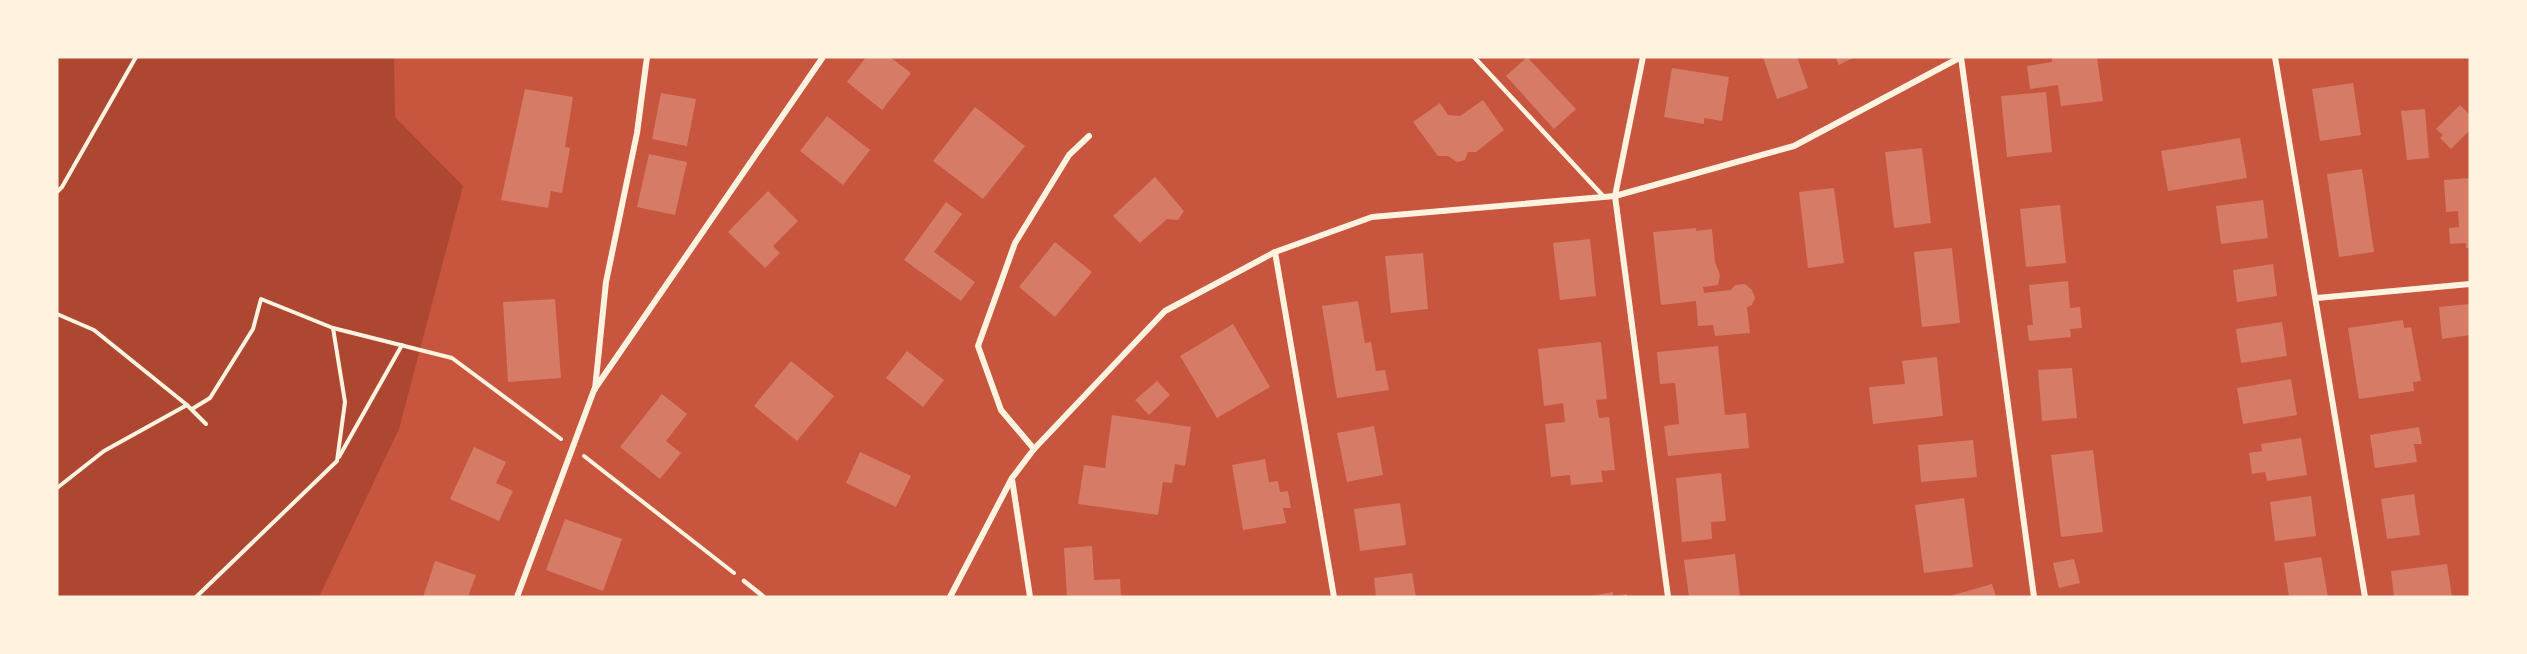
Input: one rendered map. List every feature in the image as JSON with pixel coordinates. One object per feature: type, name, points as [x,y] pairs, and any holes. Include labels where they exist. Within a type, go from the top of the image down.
[{"type":"street","points":[[517,597],[594,390],[606,282],[636,133],[648,57]]},
{"type":"street","points":[[594,390],[824,57]]},
{"type":"street","points":[[1643,57],[1615,196],[1668,597]]},
{"type":"street","points":[[950,597],[1012,478],[1034,449],[1165,311],[1275,252],[1372,218],[1615,196],[1794,146],[1961,57],[2034,597]]},
{"type":"street","points":[[2275,57],[2364,597]]},
{"type":"street","points":[[1034,449],[1001,410],[978,346],[1015,243],[1069,155],[1089,136]]},
{"type":"street","points":[[1275,252],[1334,597]]},
{"type":"street","points":[[2316,298],[2470,284]]},
{"type":"street","points":[[1012,478],[1030,597]]},
{"type":"lane","points":[[1474,57],[1604,197]]},
{"type":"lane","points":[[744,581],[764,597]]},
{"type":"path","points":[[57,192],[136,57]]},
{"type":"path","points":[[192,409],[210,398],[253,329],[261,299],[333,328],[452,358],[573,448],[744,581]]},
{"type":"path","points":[[57,314],[94,330],[192,409],[206,424]]},
{"type":"path","points":[[333,328],[345,402],[337,461]]},
{"type":"path","points":[[196,597],[337,461],[402,345]]},
{"type":"path","points":[[57,488],[104,451],[187,405]]},
{"type":"shaded area","points":[[57,57],[394,57],[395,117],[463,186],[399,429],[319,597],[57,597]]},
{"type":"building","points":[[866,57],[890,57],[911,73],[882,110],[847,82]]},
{"type":"building","points":[[1527,57],[1576,109],[1554,129],[1506,76]]},
{"type":"building","points":[[1763,57],[1797,57],[1808,88],[1777,99]]},
{"type":"building","points":[[1835,57],[1855,57],[1839,65]]},
{"type":"building","points":[[2052,57],[2097,57],[2103,101],[2061,106],[2058,85],[2030,89],[2027,66],[2052,62]]},
{"type":"building","points":[[1672,68],[1729,77],[1722,121],[1704,118],[1704,124],[1664,117]]},
{"type":"building","points":[[2353,83],[2361,135],[2320,141],[2312,89]]},
{"type":"building","points":[[525,89],[573,97],[565,147],[570,148],[562,193],[551,191],[548,208],[501,200]]},
{"type":"building","points":[[2046,92],[2052,152],[2007,157],[2001,96]]},
{"type":"building","points":[[661,93],[696,99],[687,146],[652,139]]},
{"type":"building","points":[[1483,100],[1504,130],[1476,152],[1468,152],[1465,160],[1457,162],[1448,156],[1438,156],[1413,122],[1440,103],[1448,115],[1460,116]]},
{"type":"building","points":[[2460,105],[2470,115],[2470,130],[2451,149],[2440,138],[2443,135],[2436,129]]},
{"type":"building","points":[[975,107],[1025,146],[983,199],[933,161]]},
{"type":"building","points":[[2425,109],[2429,158],[2407,160],[2401,111]]},
{"type":"building","points":[[827,116],[870,150],[843,185],[800,151]]},
{"type":"building","points":[[2240,138],[2247,178],[2168,191],[2161,151]]},
{"type":"building","points":[[1922,148],[1931,223],[1894,228],[1885,152]]},
{"type":"building","points":[[649,154],[687,162],[675,215],[637,207]]},
{"type":"building","points":[[2362,169],[2374,252],[2339,257],[2327,174]]},
{"type":"building","points":[[1155,177],[1184,211],[1178,220],[1167,219],[1140,243],[1113,216]]},
{"type":"building","points":[[2470,178],[2470,248],[2466,248],[2466,243],[2450,244],[2449,228],[2459,227],[2458,211],[2446,212],[2444,180]]},
{"type":"building","points":[[1834,188],[1844,263],[1808,268],[1799,192]]},
{"type":"building","points":[[768,191],[798,221],[773,246],[780,253],[765,268],[728,232]]},
{"type":"building","points":[[2263,200],[2268,238],[2221,244],[2216,206]]},
{"type":"building","points":[[946,202],[962,214],[934,252],[975,282],[961,301],[904,260]]},
{"type":"building","points":[[2060,205],[2066,263],[2026,267],[2020,209]]},
{"type":"building","points":[[1696,228],[1696,231],[1712,229],[1715,262],[1720,275],[1718,285],[1703,287],[1704,293],[1731,290],[1735,285],[1745,284],[1752,290],[1755,298],[1752,305],[1747,307],[1750,333],[1715,336],[1713,325],[1698,326],[1696,301],[1661,305],[1653,232]]},
{"type":"building","points":[[1590,239],[1596,296],[1560,300],[1553,243]]},
{"type":"building","points":[[1055,242],[1092,272],[1055,317],[1019,287]]},
{"type":"building","points":[[1952,248],[1960,323],[1922,327],[1914,252]]},
{"type":"building","points":[[1423,253],[1428,309],[1391,313],[1385,256]]},
{"type":"building","points":[[2273,264],[2277,296],[2237,302],[2233,270]]},
{"type":"building","points":[[2068,281],[2070,308],[2080,307],[2082,328],[2070,329],[2071,337],[2029,341],[2027,325],[2033,325],[2029,285]]},
{"type":"building","points":[[555,299],[561,378],[508,382],[503,302]]},
{"type":"building","points":[[1358,301],[1365,343],[1371,342],[1376,371],[1385,370],[1389,390],[1337,398],[1322,306]]},
{"type":"building","points":[[2470,304],[2470,335],[2442,339],[2439,307]]},
{"type":"building","points":[[2403,320],[2404,328],[2411,327],[2421,381],[2413,382],[2414,391],[2359,399],[2348,328]]},
{"type":"building","points":[[2282,322],[2287,356],[2241,363],[2236,329]]},
{"type":"building","points":[[1233,324],[1270,387],[1217,418],[1180,356]]},
{"type":"building","points":[[1601,342],[1607,399],[1596,400],[1599,418],[1609,417],[1615,470],[1601,471],[1603,482],[1571,485],[1570,475],[1551,477],[1545,424],[1565,422],[1563,403],[1544,406],[1538,349]]},
{"type":"building","points":[[1718,346],[1725,415],[1746,413],[1749,448],[1668,456],[1664,426],[1679,424],[1677,401],[1675,383],[1660,384],[1657,352]]},
{"type":"building","points":[[907,351],[944,380],[923,407],[886,378]]},
{"type":"building","points":[[1937,357],[1943,416],[1873,424],[1869,387],[1905,384],[1902,361]]},
{"type":"building","points":[[791,361],[834,396],[797,441],[754,406]]},
{"type":"building","points":[[2072,368],[2077,418],[2042,421],[2038,370]]},
{"type":"building","points":[[2291,379],[2297,415],[2243,424],[2237,388]]},
{"type":"building","points":[[1157,381],[1170,395],[1149,415],[1135,400]]},
{"type":"building","points":[[662,394],[687,414],[666,441],[681,453],[660,479],[620,447]]},
{"type":"building","points":[[1112,415],[1191,427],[1185,466],[1175,464],[1172,483],[1163,482],[1158,515],[1078,504],[1084,465],[1105,468]]},
{"type":"building","points":[[1374,426],[1383,475],[1347,482],[1337,433]]},
{"type":"building","points":[[2419,427],[2422,444],[2414,444],[2417,462],[2375,468],[2370,435]]},
{"type":"building","points":[[2301,438],[2307,475],[2267,481],[2265,472],[2252,474],[2249,453],[2262,451],[2261,444]]},
{"type":"building","points":[[1973,440],[1977,477],[1921,482],[1918,445]]},
{"type":"building","points":[[474,447],[506,462],[496,483],[513,491],[499,521],[450,499]]},
{"type":"building","points":[[2093,450],[2103,532],[2061,537],[2051,455]]},
{"type":"building","points":[[860,452],[911,476],[896,507],[846,483]]},
{"type":"building","points":[[1265,459],[1269,482],[1278,481],[1280,492],[1288,491],[1291,508],[1283,508],[1286,523],[1243,530],[1232,465]]},
{"type":"building","points":[[1721,473],[1726,521],[1711,522],[1712,539],[1682,542],[1676,478]]},
{"type":"building","points":[[2414,494],[2420,535],[2387,539],[2381,499]]},
{"type":"building","points":[[2311,496],[2316,536],[2275,541],[2270,502]]},
{"type":"building","points":[[1964,498],[1973,567],[1924,573],[1915,505]]},
{"type":"building","points":[[1400,503],[1406,545],[1360,551],[1354,509]]},
{"type":"building","points":[[565,519],[622,539],[603,591],[546,570]]},
{"type":"building","points":[[1092,546],[1094,580],[1120,579],[1121,597],[1067,597],[1064,548]]},
{"type":"building","points":[[1735,554],[1740,597],[1689,597],[1684,560]]},
{"type":"building","points":[[2321,557],[2328,597],[2289,597],[2284,563]]},
{"type":"building","points":[[2074,559],[2080,583],[2059,588],[2053,563]]},
{"type":"building","points":[[435,561],[476,575],[468,597],[423,597]]},
{"type":"building","points":[[2447,564],[2452,597],[2394,597],[2391,571]]},
{"type":"building","points":[[1412,573],[1416,597],[1376,597],[1374,578]]},
{"type":"building","points":[[1992,584],[1996,597],[1950,597],[1950,596]]},
{"type":"building","points":[[1613,592],[1613,596],[1627,594],[1627,597],[1585,597]]}]
